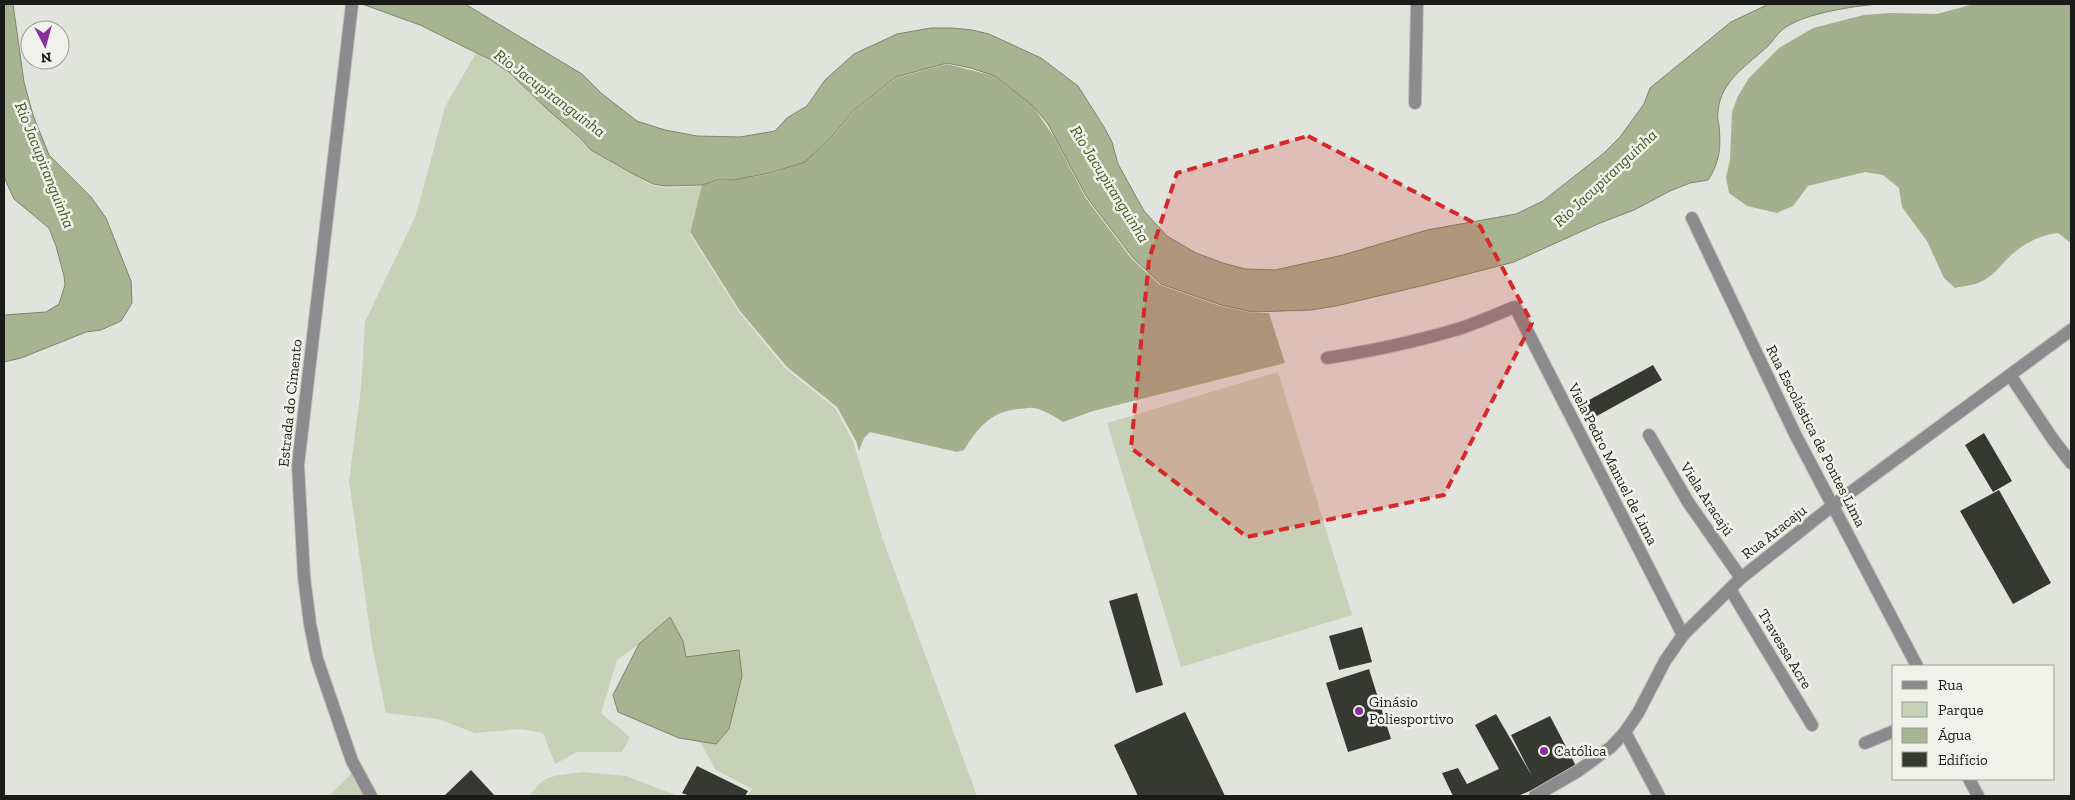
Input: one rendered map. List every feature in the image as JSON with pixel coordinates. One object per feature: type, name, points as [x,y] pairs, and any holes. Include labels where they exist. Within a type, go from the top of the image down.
[{"type":"street","name":"Estrada do Cimento","points":[[352,4],[298,465],[304,577],[317,659],[352,760],[371,796]]},
{"type":"street","points":[[1415,103],[1418,4]]},
{"type":"street","name":"Rua Escolástica de Pontes Lima","points":[[1692,218],[1795,434],[1916,665]]},
{"type":"street","name":"Viela Pedro Manuel de Lima","points":[[1327,358],[1381,349],[1428,338],[1460,329],[1515,307],[1683,634]]},
{"type":"street","name":"Rua Aracaju","points":[[1536,796],[1578,771],[1611,747],[1625,732],[1638,713],[1665,661],[1683,634],[1741,578],[1832,506],[2071,330]]},
{"type":"street","points":[[2010,374],[2052,438],[2071,463]]},
{"type":"street","name":"Viela Aracajú","points":[[1649,436],[1688,502],[1741,578]]},
{"type":"street","name":"Travessa Acre","points":[[1730,589],[1812,726]]},
{"type":"street","points":[[1625,732],[1659,796]]},
{"type":"street","points":[[1865,743],[1892,732]]},
{"type":"street","points":[[1970,780],[1978,796]]},
{"type":"highlighted area","points":[[1308,136],[1480,226],[1532,323],[1444,495],[1247,537],[1131,448],[1149,259],[1177,173]]},
{"type":"green space","points":[[476,53],[509,72],[591,150],[651,185],[665,188],[702,186],[689,233],[739,312],[785,368],[835,408],[853,441],[882,537],[977,796],[748,796],[752,789],[716,770],[700,742],[716,744],[739,651],[686,657],[683,641],[670,617],[617,660],[601,713],[630,737],[622,752],[577,752],[555,764],[543,733],[520,729],[475,733],[438,719],[386,713],[372,645],[349,481],[361,388],[365,322],[416,215],[445,107]]},
{"type":"green space","points":[[1278,372],[1352,615],[1181,667],[1107,423]]},
{"type":"green space","points":[[354,771],[367,796],[329,796]]},
{"type":"green space","points":[[582,772],[626,776],[678,796],[530,796],[540,783],[546,779],[558,775]]},
{"type":"shaded area","points":[[1974,4],[2071,4],[2071,243],[2058,233],[2039,238],[2015,251],[1992,275],[1983,281],[1955,288],[1944,278],[1927,241],[1902,207],[1899,188],[1883,175],[1865,172],[1808,186],[1793,206],[1777,213],[1747,206],[1729,193],[1726,177],[1730,160],[1732,112],[1738,96],[1749,78],[1779,48],[1813,28],[1864,15],[1890,13],[1937,14]]},
{"type":"shaded area","points":[[947,64],[994,76],[1032,105],[1054,137],[1085,197],[1131,258],[1160,285],[1220,306],[1253,313],[1269,313],[1285,363],[1093,411],[1063,422],[1034,408],[1008,411],[992,417],[974,435],[964,450],[957,452],[870,432],[864,438],[859,451],[856,441],[837,407],[787,367],[740,311],[690,232],[702,185],[770,174],[805,162],[837,132],[855,110],[896,78]]},
{"type":"water","name":"Rio Jacupiranguinha","points":[[4,4],[13,4],[20,54],[20,70],[22,70],[33,115],[49,155],[91,197],[106,218],[131,281],[132,303],[121,321],[101,330],[86,332],[21,358],[4,362],[4,315],[46,312],[59,304],[65,285],[56,246],[49,228],[14,199],[4,177]]},
{"type":"water","name":"Rio Jacupiranguinha","points":[[362,4],[465,4],[582,74],[601,93],[637,121],[665,130],[697,136],[740,137],[775,131],[787,118],[807,106],[825,80],[854,54],[897,34],[931,28],[952,28],[989,34],[1041,58],[1078,86],[1112,142],[1118,164],[1144,211],[1167,236],[1196,253],[1223,263],[1245,269],[1275,270],[1343,255],[1427,230],[1516,214],[1543,201],[1604,153],[1620,137],[1644,104],[1650,88],[1731,22],[1769,4],[1879,4],[1831,11],[1795,22],[1781,31],[1768,46],[1737,74],[1724,90],[1720,100],[1718,114],[1719,154],[1708,180],[1690,183],[1670,191],[1634,210],[1600,223],[1514,262],[1336,306],[1311,310],[1253,312],[1221,305],[1161,284],[1133,258],[1086,196],[1048,124],[1032,105],[995,76],[947,63],[896,77],[854,110],[836,132],[805,162],[770,173],[733,180],[718,180],[702,185],[665,186],[653,184],[591,150],[509,72],[489,59],[420,25]]},
{"type":"water","points":[[670,617],[683,641],[686,657],[739,650],[742,676],[729,729],[716,744],[679,738],[618,712],[613,695],[639,644]]},
{"type":"building","points":[[1653,365],[1662,380],[1586,422],[1578,406]]},
{"type":"building","points":[[1984,433],[2012,481],[1993,492],[1965,445]]},
{"type":"building","points":[[1999,490],[2051,583],[2013,604],[1960,511]]},
{"type":"building","points":[[1137,593],[1163,685],[1136,693],[1109,601]]},
{"type":"building","points":[[1362,627],[1372,662],[1339,670],[1329,636]]},
{"type":"building","name":"Ginásio Poliesportivo","points":[[1369,669],[1391,739],[1348,752],[1326,683]]},
{"type":"building","points":[[1185,712],[1225,796],[1138,796],[1114,745]]},
{"type":"building","points":[[1496,714],[1532,776],[1511,735],[1550,716],[1576,766],[1539,787],[1518,796],[1453,796],[1442,773],[1458,768],[1467,784],[1499,769],[1475,725]]},
{"type":"building","points":[[697,766],[748,791],[745,796],[690,796],[682,793]]},
{"type":"building","points":[[471,770],[495,796],[444,796]]},
{"type":"place","name":"Ginásio Poliesportivo","points":[[1359,711]]},
{"type":"place","name":"Católica","points":[[1544,751]]}]
